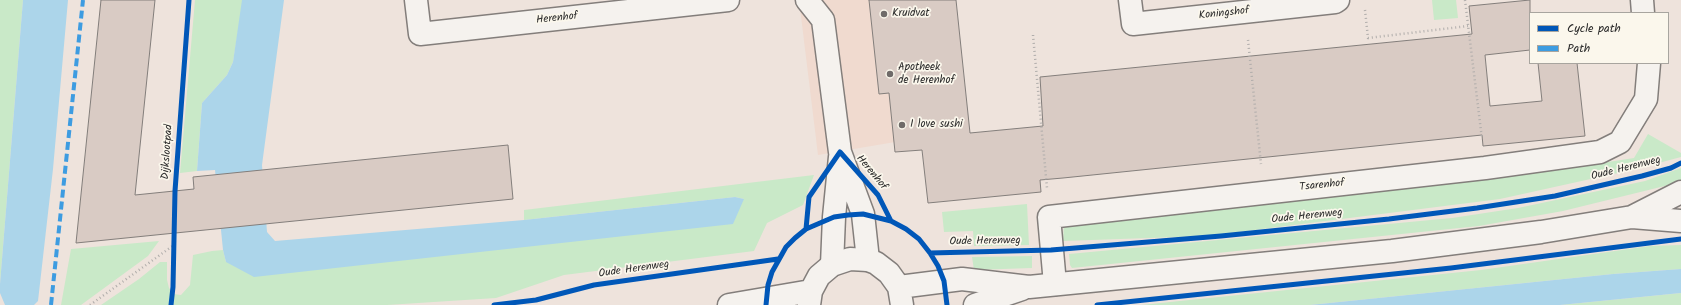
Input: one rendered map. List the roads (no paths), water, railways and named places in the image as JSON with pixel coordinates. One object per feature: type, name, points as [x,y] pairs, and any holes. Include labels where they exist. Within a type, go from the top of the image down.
[{"type":"street","name":"Herenhof","points":[[416,0],[420,34],[728,0]]},
{"type":"street","name":"Herenhof","points":[[807,0],[823,20],[840,152],[834,217],[832,265]]},
{"type":"street","name":"Koningshof","points":[[1130,0],[1133,24],[1335,2],[1338,0]]},
{"type":"street","points":[[1642,0],[1643,12]]},
{"type":"street","name":"Tsarenhof","points":[[1055,284],[1049,216],[1485,168],[1600,152],[1620,142],[1646,99],[1649,64]]},
{"type":"street","name":"Herenhof","points":[[840,152],[863,214],[868,260]]},
{"type":"street","points":[[1632,217],[1681,192]]},
{"type":"street","points":[[975,305],[1029,287],[1392,251],[1541,232],[1632,217],[1681,221]]},
{"type":"street","points":[[729,305],[810,298],[819,276],[832,265],[850,259],[868,260],[876,263],[889,273],[900,296],[962,280],[1029,287]]},
{"type":"water","points":[[23,0],[68,0],[53,169],[38,301],[34,305],[5,305],[0,293],[0,284]]},
{"type":"water","points":[[242,0],[284,0],[262,165],[267,232],[275,241],[524,220],[735,197],[744,199],[733,224],[254,277],[226,262],[223,250],[215,170],[197,171],[202,103],[227,75],[233,62]]},
{"type":"water","points":[[1681,269],[1681,293],[1560,305],[1310,305],[1613,274]]},
{"type":"place","name":"Kruidvat","points":[[884,14]]},
{"type":"place","name":"Apotheek de Herenhof","points":[[890,74]]},
{"type":"place","name":"I love sushi","points":[[902,125]]}]
